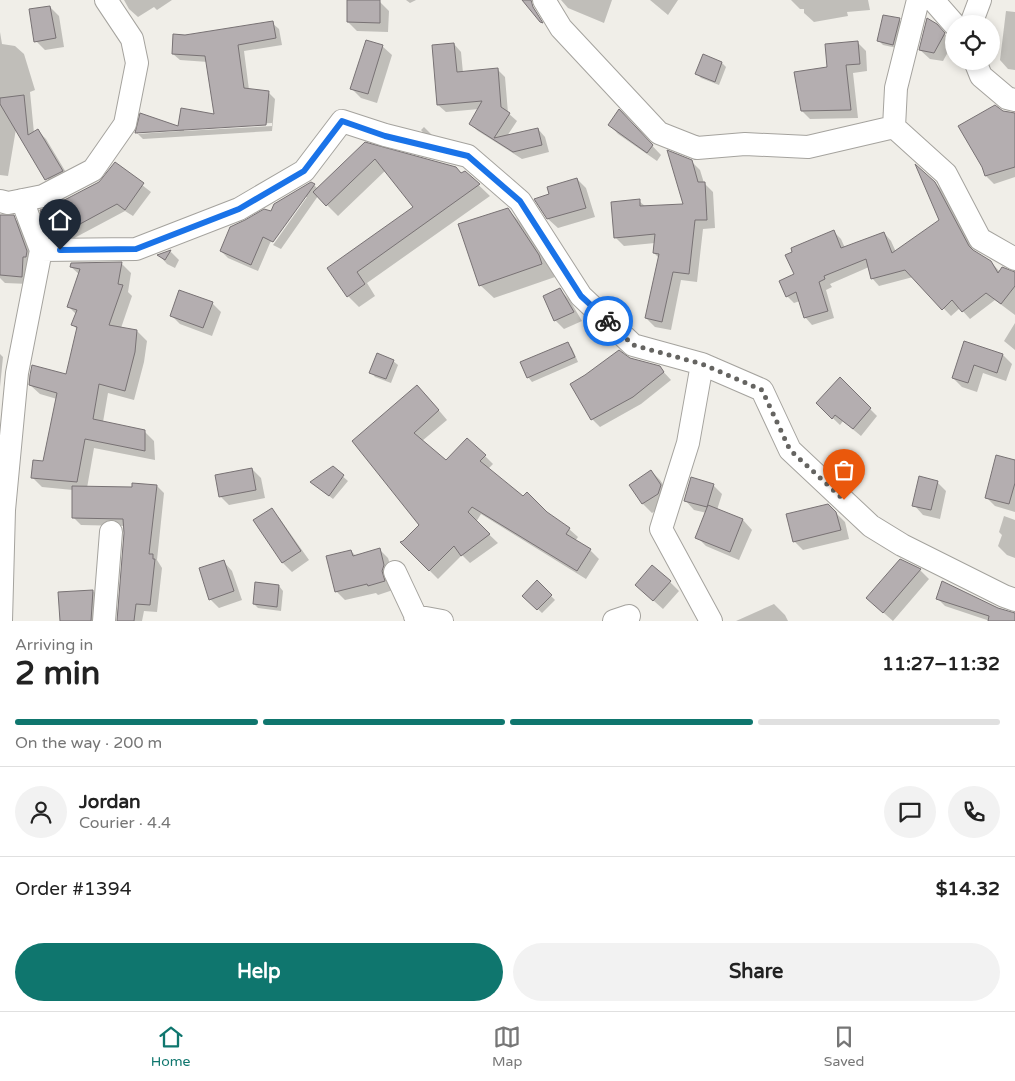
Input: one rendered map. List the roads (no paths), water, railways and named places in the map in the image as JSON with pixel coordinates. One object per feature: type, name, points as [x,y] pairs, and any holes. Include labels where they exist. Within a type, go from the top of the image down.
[{"type":"street","points":[[1,621],[4,510],[17,374],[41,250],[11,201],[42,196],[93,170],[125,124],[137,64],[132,39],[106,0]]},
{"type":"street","points":[[544,0],[561,28],[659,132],[698,148],[745,144],[808,147],[894,127]]},
{"type":"street","points":[[894,127],[896,88],[918,0]]},
{"type":"street","points":[[933,0],[946,15]]},
{"type":"street","points":[[974,15],[980,0]]},
{"type":"street","points":[[979,70],[981,76],[1007,98],[1015,100]]},
{"type":"street","points":[[41,250],[136,249],[239,209],[304,171],[342,121],[385,136],[468,156],[520,201],[581,296],[633,345],[702,364],[762,390],[790,450],[872,526],[902,545],[1015,600]]},
{"type":"street","points":[[894,127],[946,174],[980,239],[1015,259]]},
{"type":"street","points":[[702,364],[688,443],[661,529],[712,621]]},
{"type":"street","points":[[104,621],[111,532]]},
{"type":"street","points":[[394,572],[417,618],[442,621]]}]
